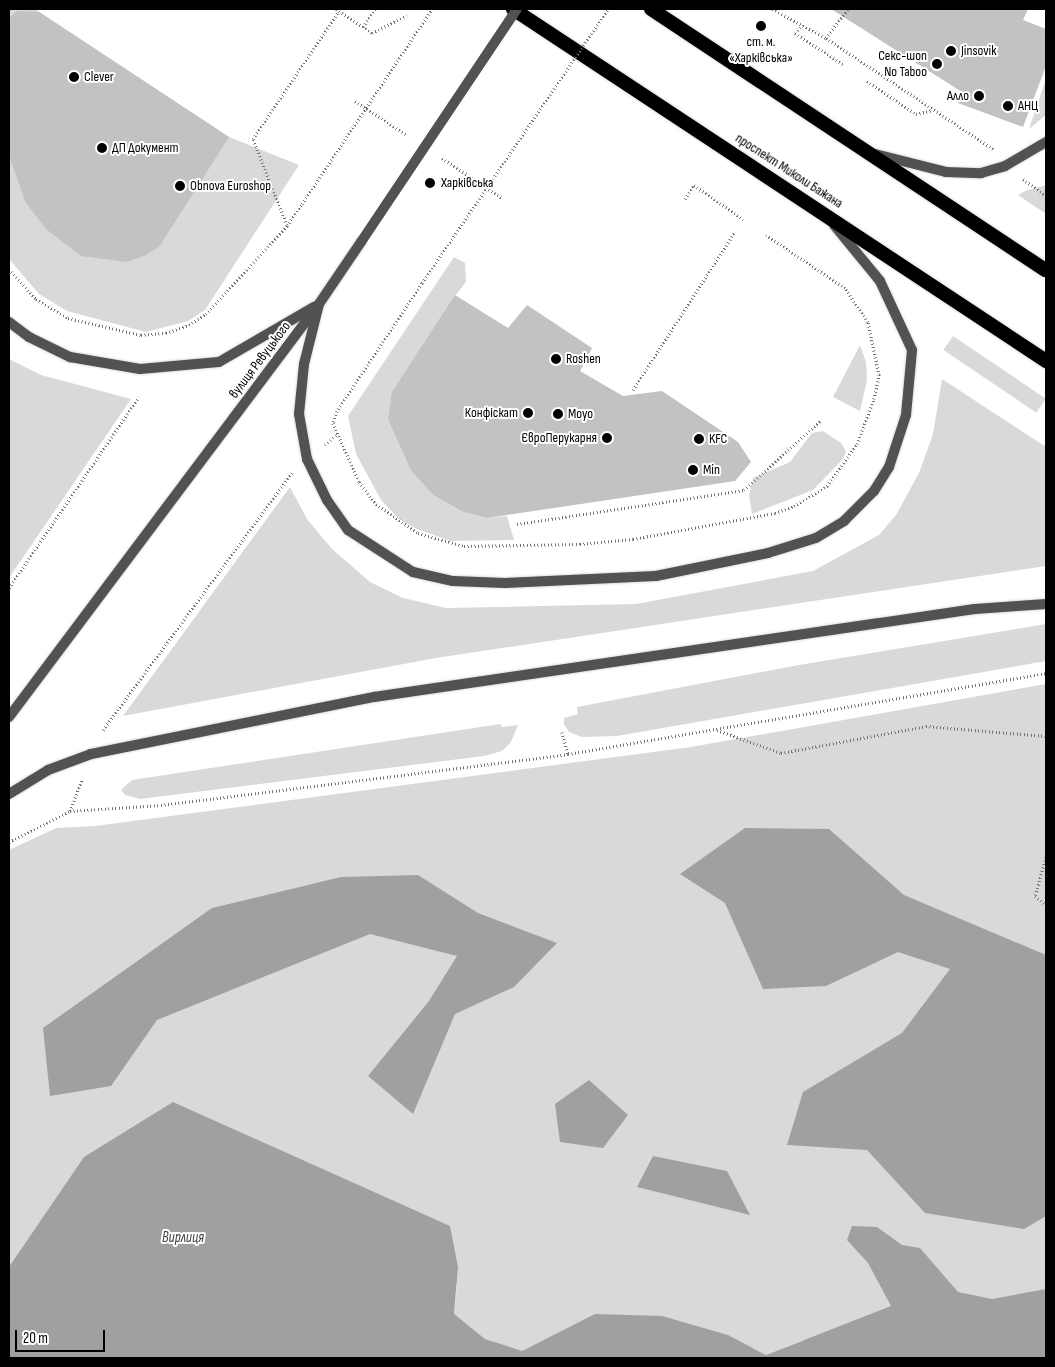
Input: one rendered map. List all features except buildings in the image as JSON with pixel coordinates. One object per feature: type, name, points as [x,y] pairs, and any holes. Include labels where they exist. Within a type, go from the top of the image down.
[{"type":"highway","name":"проспект Миколи Бажана","points":[[515,9],[1046,361]]},
{"type":"highway","points":[[651,9],[1046,270]]},
{"type":"street","name":"вулиця Ревуцького","points":[[9,717],[319,304],[515,9]]},
{"type":"street","points":[[870,152],[946,172],[981,173],[1005,166],[1046,142]]},
{"type":"street","points":[[319,304],[304,364],[299,414],[307,458],[327,500],[348,530],[412,572],[453,581],[505,582],[656,576],[768,553],[816,538],[844,521],[874,491],[889,467],[906,415],[912,350],[880,281],[825,214]]},
{"type":"street","points":[[9,322],[29,337],[70,357],[140,369],[219,362],[319,304]]},
{"type":"street","points":[[9,794],[48,770],[91,754],[374,697],[975,609],[1046,604]]},
{"type":"path","points":[[363,27],[375,9]]},
{"type":"path","points":[[9,269],[36,299],[68,318],[141,335],[166,333],[189,325],[206,314],[287,226],[432,9]]},
{"type":"path","points":[[608,9],[337,411],[333,423],[359,482],[376,504],[418,533],[464,546],[580,544],[633,539],[775,513],[794,506],[827,486],[857,444],[874,400],[879,374],[868,322],[845,288],[766,235]]},
{"type":"path","points":[[772,9],[826,38],[992,147],[1005,166],[1046,196]]},
{"type":"path","points":[[826,38],[848,9]]},
{"type":"path","points":[[287,226],[253,139],[338,10],[372,33],[407,15]]},
{"type":"path","points":[[802,24],[795,33],[844,65]]},
{"type":"path","points":[[867,80],[916,114],[933,110]]},
{"type":"path","points":[[685,200],[694,185],[743,219]]},
{"type":"path","points":[[634,390],[734,233]]},
{"type":"path","points":[[9,588],[139,397]]},
{"type":"path","points":[[517,524],[744,490],[820,421]]},
{"type":"path","points":[[70,811],[91,754],[106,724],[285,479]]},
{"type":"path","points":[[9,842],[70,811],[161,804],[568,754],[1046,673]]},
{"type":"path","points":[[716,729],[780,753],[926,726],[1046,736]]},
{"type":"path","points":[[562,732],[568,754]]},
{"type":"path","points":[[1046,857],[1035,896],[1046,905]]},
{"type":"shaded area","points":[[9,9],[35,9],[229,137],[299,165],[205,310],[188,321],[146,332],[67,311],[39,294],[9,259]]},
{"type":"shaded area","points":[[1046,79],[1046,115],[1029,129]]},
{"type":"shaded area","points":[[1046,185],[1046,214],[1018,195],[1025,191]]},
{"type":"shaded area","points":[[454,257],[465,263],[466,282],[454,297],[388,420],[411,471],[435,497],[463,512],[487,518],[507,516],[514,540],[451,541],[417,529],[399,519],[381,500],[356,454],[348,416]]},
{"type":"shaded area","points":[[953,336],[1046,399],[1036,413],[943,350]]},
{"type":"shaded area","points":[[860,345],[866,362],[867,380],[860,411],[833,397]]},
{"type":"shaded area","points":[[9,359],[41,375],[131,399],[9,578]]},
{"type":"shaded area","points":[[942,379],[1046,447],[1046,566],[436,658],[123,716],[290,487],[307,519],[332,549],[370,582],[403,598],[446,608],[636,604],[813,571],[879,535],[896,515],[919,473],[933,434]]},
{"type":"shaded area","points":[[823,431],[841,443],[846,451],[843,459],[813,490],[752,514],[749,495],[753,478],[790,462],[812,433]]},
{"type":"shaded area","points":[[1046,624],[1046,661],[617,736],[582,737],[569,732],[564,724],[564,718],[578,714],[577,707],[799,665]]},
{"type":"shaded area","points":[[1046,684],[1046,1303],[803,1340],[766,1355],[753,1348],[539,1343],[522,1351],[480,1339],[454,1314],[457,1284],[9,1292],[9,850],[56,828],[95,826],[691,747]]},
{"type":"shaded area","points":[[500,724],[502,727],[518,725],[511,742],[502,751],[484,756],[140,799],[125,795],[121,790],[132,780]]},
{"type":"water","points":[[745,828],[829,829],[904,895],[1046,955],[1046,1216],[1024,1229],[925,1213],[867,1150],[787,1145],[803,1092],[902,1033],[950,969],[898,952],[826,986],[763,989],[725,903],[680,874]]},
{"type":"water","points":[[418,875],[478,913],[557,943],[514,987],[455,1014],[413,1114],[368,1076],[429,1001],[457,956],[370,934],[157,1020],[111,1086],[50,1096],[43,1028],[212,908],[341,877]]},
{"type":"water","points":[[589,1080],[628,1115],[603,1148],[560,1142],[555,1104]]},
{"type":"water","name":"Вирлиця","points":[[173,1102],[450,1226],[458,1267],[454,1314],[485,1339],[522,1351],[595,1314],[662,1316],[728,1335],[766,1355],[891,1306],[868,1263],[847,1240],[852,1226],[877,1227],[902,1245],[920,1248],[958,1292],[992,1299],[1046,1289],[1046,1358],[9,1358],[9,1267],[84,1157]]},
{"type":"water","points":[[653,1156],[727,1171],[750,1215],[637,1187]]},
{"type":"place","name":"ст. м. «Харківська»","points":[[761,26]]},
{"type":"place","name":"Jinsovik","points":[[951,51]]},
{"type":"place","name":"Секс-шоп No Taboo","points":[[937,64]]},
{"type":"place","name":"Clever","points":[[74,77]]},
{"type":"place","name":"Алло","points":[[979,96]]},
{"type":"place","name":"АНЦ","points":[[1008,106]]},
{"type":"place","name":"ДП Документ","points":[[102,148]]},
{"type":"place","name":"Харківська","points":[[430,183]]},
{"type":"place","name":"Obnova Euroshop","points":[[180,186]]},
{"type":"place","name":"Roshen","points":[[556,359]]},
{"type":"place","name":"Конфіскат","points":[[528,413]]},
{"type":"place","name":"Moyo","points":[[558,414]]},
{"type":"place","name":"ЄвроПерукарня","points":[[607,438]]},
{"type":"place","name":"KFC","points":[[699,439]]},
{"type":"place","name":"Min","points":[[693,470]]}]
